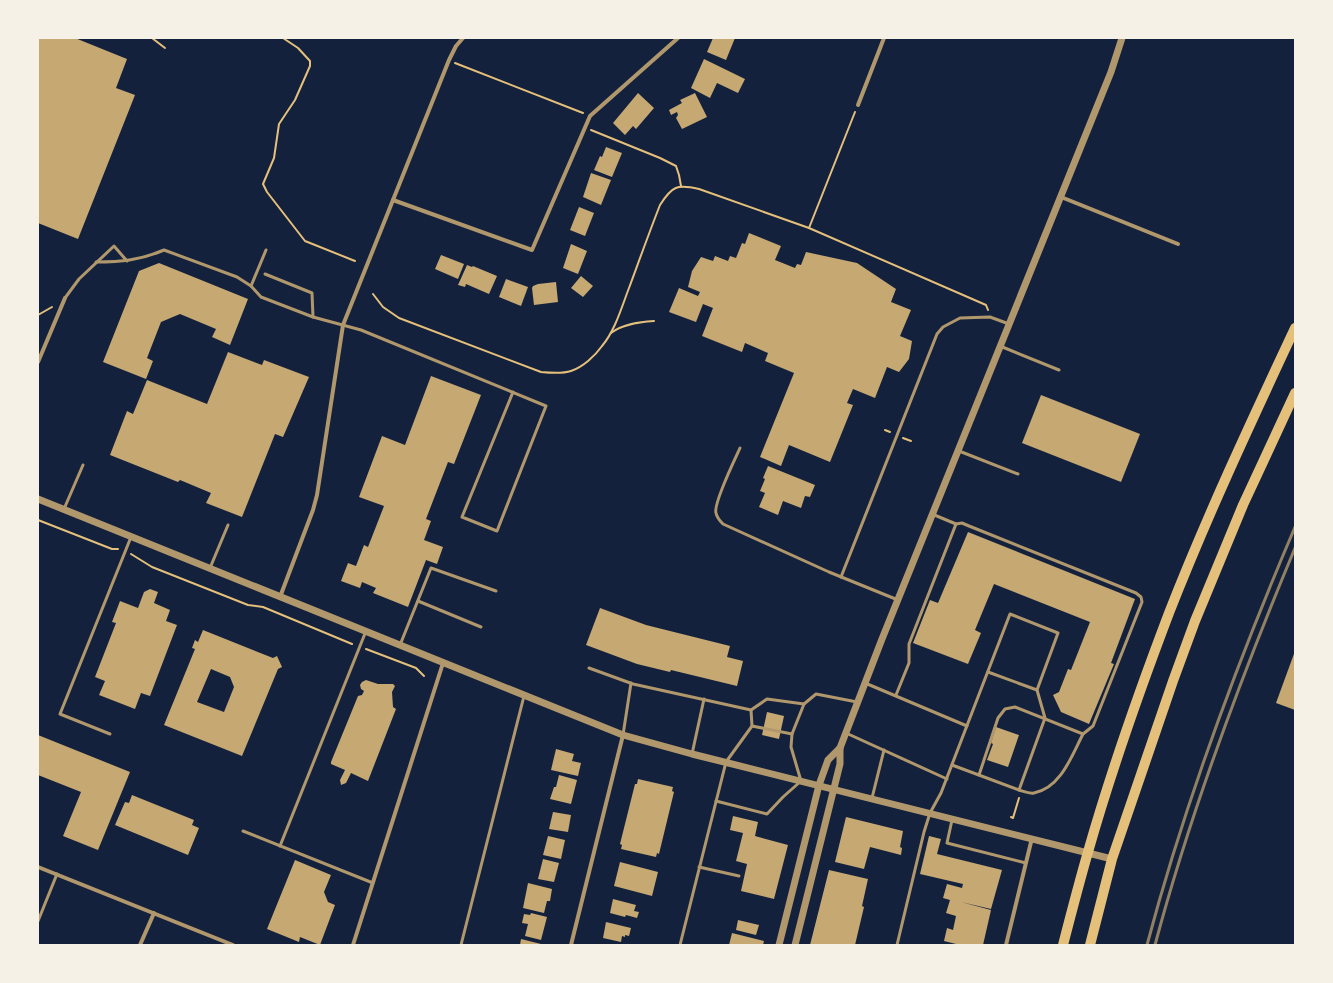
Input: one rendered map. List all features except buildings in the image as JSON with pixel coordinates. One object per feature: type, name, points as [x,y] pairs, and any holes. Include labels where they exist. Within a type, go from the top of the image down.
[{"type":"main road","points":[[1063,945],[1088,852],[1126,732],[1170,612],[1218,494],[1295,328]]},
{"type":"main road","points":[[1090,945],[1112,859],[1156,729],[1195,621],[1243,505],[1295,393]]},
{"type":"street","points":[[280,596],[313,510],[317,495],[343,325],[448,60],[462,38]]},
{"type":"street","points":[[393,200],[532,250],[590,116],[678,38]]},
{"type":"street","points":[[858,104],[884,38]]},
{"type":"street","points":[[795,945],[840,764],[840,748],[932,514],[1111,72],[1122,38]]},
{"type":"street","points":[[1061,197],[1178,244]]},
{"type":"street","points":[[38,362],[65,298]]},
{"type":"street","points":[[38,499],[623,735],[692,754],[953,818],[1112,859]]},
{"type":"street","points":[[353,945],[443,662]]},
{"type":"street","points":[[571,945],[623,735]]},
{"type":"street","points":[[779,945],[819,785],[828,760],[840,748]]},
{"type":"street","points":[[1006,945],[1032,838]]},
{"type":"street","points":[[38,866],[233,945]]},
{"type":"street","points":[[140,945],[154,913]]},
{"type":"lane","points":[[65,298],[79,279],[114,246],[127,261]]},
{"type":"lane","points":[[96,262],[127,261],[149,256],[164,250],[237,278],[251,286],[260,297],[313,316],[361,330],[513,392],[546,406],[497,531],[462,517],[513,392]]},
{"type":"lane","points":[[251,286],[266,250]]},
{"type":"lane","points":[[265,274],[312,293],[313,316]]},
{"type":"lane","points":[[841,577],[937,334],[943,327],[960,318],[990,317],[1009,324]]},
{"type":"lane","points":[[1000,346],[1059,370]]},
{"type":"lane","points":[[740,448],[717,502],[715,512],[719,519],[729,527],[841,577],[898,600]]},
{"type":"lane","points":[[958,450],[1018,474]]},
{"type":"lane","points":[[64,509],[83,465]]},
{"type":"lane","points":[[932,514],[956,524],[962,523],[1136,593],[1141,597],[1142,602],[1093,726],[1083,734],[1062,774],[1046,788],[1032,793],[1019,790],[952,765]]},
{"type":"lane","points":[[896,695],[909,663],[909,644],[956,524]]},
{"type":"lane","points":[[210,568],[228,526]]},
{"type":"lane","points":[[110,734],[60,714],[131,537]]},
{"type":"lane","points":[[400,645],[431,568],[496,591]]},
{"type":"lane","points":[[418,601],[481,627]]},
{"type":"lane","points":[[897,945],[924,832],[930,813],[947,779],[1010,614],[1058,634],[1037,690],[1045,718],[1019,790]]},
{"type":"lane","points":[[280,846],[366,631]]},
{"type":"lane","points":[[589,668],[631,683],[751,710],[767,699],[804,704]]},
{"type":"lane","points":[[988,672],[1037,690]]},
{"type":"lane","points":[[623,735],[631,683]]},
{"type":"lane","points":[[865,683],[967,726]]},
{"type":"lane","points":[[716,801],[767,814],[801,781],[790,747],[792,734],[804,704],[816,694],[857,702]]},
{"type":"lane","points":[[462,945],[524,696]]},
{"type":"lane","points":[[692,754],[704,699]]},
{"type":"lane","points":[[979,775],[998,718],[1004,709],[1016,707],[1083,734]]},
{"type":"lane","points":[[680,945],[726,762],[752,726],[751,710]]},
{"type":"lane","points":[[752,726],[792,734]]},
{"type":"lane","points":[[846,733],[947,779]]},
{"type":"lane","points":[[872,798],[884,750]]},
{"type":"lane","points":[[953,818],[947,843],[1026,863]]},
{"type":"lane","points":[[243,831],[373,884]]},
{"type":"lane","points":[[699,867],[739,876]]},
{"type":"lane","points":[[38,921],[57,874]]},
{"type":"path","points":[[152,38],[165,48]]},
{"type":"path","points":[[283,38],[298,48],[310,61],[310,66],[295,100],[279,124],[274,158],[263,184],[267,192],[305,241],[355,261]]},
{"type":"path","points":[[448,60],[590,116]]},
{"type":"path","points":[[809,228],[858,104]]},
{"type":"path","points":[[584,127],[676,166],[681,186]]},
{"type":"path","points":[[373,294],[383,307],[399,318],[541,372],[550,373],[572,371],[584,364],[603,346],[623,304],[660,205],[667,193],[672,189],[681,186],[699,188],[809,228],[986,305],[990,317]]},
{"type":"path","points":[[610,334],[624,326],[638,322],[654,322]]},
{"type":"path","points":[[38,520],[112,549],[132,554],[152,567],[174,576],[248,605],[263,607],[360,647],[416,668],[424,676]]},
{"type":"path","points":[[1011,818],[1013,818],[1020,798],[1019,790]]},
{"type":"railway","points":[[1147,945],[1178,838],[1195,786],[1233,681],[1295,527]]},
{"type":"railway","points":[[1155,945],[1184,844],[1218,744],[1255,645],[1295,548]]}]
